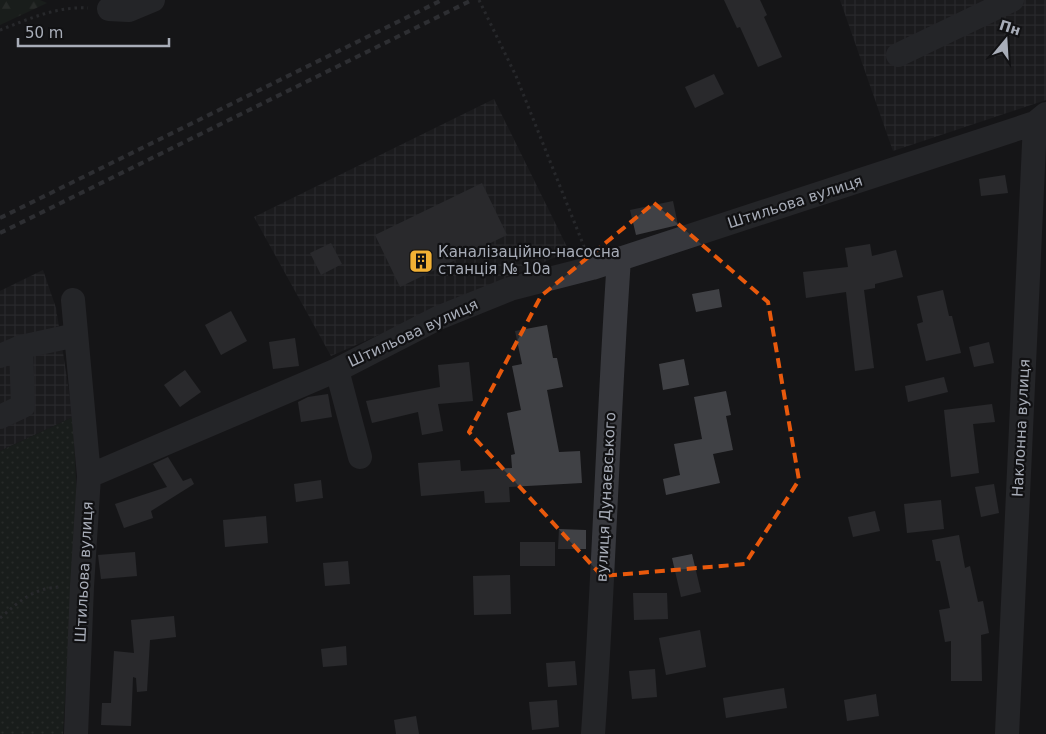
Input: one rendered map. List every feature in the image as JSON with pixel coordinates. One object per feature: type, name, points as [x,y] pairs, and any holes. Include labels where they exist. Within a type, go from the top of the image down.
[{"type":"street","points":[[109,9],[129,10],[153,0]]},
{"type":"street","points":[[898,55],[1012,0]]},
{"type":"street","name":"Штильова вулиця","points":[[76,734],[89,476],[337,370],[438,318],[510,290],[592,268],[1041,118]]},
{"type":"street","name":"Наклонна вулиця","points":[[1007,734],[1041,118]]},
{"type":"street","name":"вулиця Дунаєвського","points":[[593,734],[599,645],[612,357],[619,259]]},
{"type":"street","points":[[73,300],[89,476]]},
{"type":"street","points":[[0,417],[23,406],[10,352],[76,335]]},
{"type":"street","points":[[337,370],[360,458]]},
{"type":"path","points":[[479,0],[516,76],[592,268]]},
{"type":"path","points":[[0,30],[44,12],[78,7],[109,9]]},
{"type":"path","points":[[0,618],[28,595],[46,588],[82,586]]},
{"type":"highlighted area","points":[[654,203],[768,302],[799,480],[745,564],[602,576],[469,432],[541,296]]},
{"type":"shaded area","points":[[840,0],[1046,0],[1046,100],[893,151]]},
{"type":"shaded area","name":"Каналізаційно-насосна станція № 10а","points":[[494,99],[569,251],[331,356],[254,217]]},
{"type":"shaded area","points":[[43,270],[56,308],[73,417],[0,451],[0,291]]},
{"type":"green space","points":[[0,0],[40,0],[47,3],[0,25]]},
{"type":"green space","points":[[73,417],[77,501],[63,734],[0,734],[0,451]]},
{"type":"building","points":[[724,0],[760,0],[767,15],[764,17],[782,57],[758,67],[740,27],[737,28]]},
{"type":"building","points":[[714,74],[724,94],[695,108],[685,87]]},
{"type":"building","points":[[1005,175],[1008,193],[981,196],[979,179]]},
{"type":"building","name":"Каналізаційно-насосна станція № 10а","points":[[482,183],[507,235],[400,287],[375,235]]},
{"type":"building","points":[[673,201],[678,225],[636,235],[630,210]]},
{"type":"building","points":[[331,243],[342,264],[321,275],[310,253]]},
{"type":"building","points":[[870,244],[872,256],[896,250],[903,277],[875,284],[875,288],[864,290],[874,368],[855,371],[846,292],[806,298],[803,272],[848,267],[845,248]]},
{"type":"building","points":[[719,289],[722,307],[696,312],[692,294]]},
{"type":"building","points":[[943,290],[949,316],[952,316],[961,353],[926,361],[917,324],[923,322],[917,296]]},
{"type":"building","points":[[231,311],[247,341],[221,355],[205,325]]},
{"type":"building","points":[[547,325],[553,358],[557,358],[563,387],[547,390],[559,452],[580,451],[582,483],[509,487],[510,502],[485,503],[484,491],[421,496],[418,463],[460,460],[461,471],[512,468],[511,455],[515,454],[507,413],[521,410],[512,366],[522,364],[515,331]]},
{"type":"building","points":[[295,338],[299,366],[273,369],[269,342]]},
{"type":"building","points":[[989,342],[994,363],[974,367],[969,347]]},
{"type":"building","points":[[684,359],[689,385],[663,390],[659,364]]},
{"type":"building","points":[[469,362],[473,401],[438,404],[443,431],[422,435],[418,412],[372,423],[366,401],[440,387],[438,365]]},
{"type":"building","points":[[185,370],[201,392],[180,407],[164,385]]},
{"type":"building","points":[[944,377],[948,392],[908,402],[905,386]]},
{"type":"building","points":[[726,391],[731,415],[726,416],[733,450],[713,454],[720,483],[666,495],[663,479],[680,475],[674,444],[702,439],[694,397]]},
{"type":"building","points":[[328,394],[332,417],[301,422],[298,402],[308,397]]},
{"type":"building","points":[[992,404],[995,422],[973,424],[979,473],[951,477],[944,410]]},
{"type":"building","points":[[168,457],[183,481],[191,478],[194,484],[151,511],[153,518],[124,528],[115,504],[167,487],[153,464]]},
{"type":"building","points":[[321,480],[323,498],[296,502],[294,484]]},
{"type":"building","points":[[994,484],[999,513],[981,517],[975,487]]},
{"type":"building","points":[[941,500],[944,529],[907,533],[904,504]]},
{"type":"building","points":[[875,511],[880,531],[853,537],[848,517]]},
{"type":"building","points":[[266,516],[268,543],[225,547],[223,520]]},
{"type":"building","points":[[559,529],[586,530],[586,549],[558,549]]},
{"type":"building","points":[[959,535],[965,568],[970,566],[978,602],[983,601],[989,633],[981,635],[982,681],[951,681],[951,641],[945,642],[939,610],[950,608],[940,561],[936,561],[932,540]]},
{"type":"building","points":[[520,542],[555,542],[555,566],[520,566]]},
{"type":"building","points":[[135,552],[137,576],[101,579],[98,555]]},
{"type":"building","points":[[692,554],[701,592],[681,597],[672,558]]},
{"type":"building","points":[[348,561],[350,584],[325,586],[323,563]]},
{"type":"building","points":[[510,575],[511,614],[474,615],[473,576]]},
{"type":"building","points":[[633,593],[667,593],[668,619],[634,620]]},
{"type":"building","points":[[174,616],[176,637],[150,640],[147,691],[137,692],[136,678],[133,677],[131,726],[101,725],[102,703],[111,703],[114,651],[134,653],[131,620]]},
{"type":"building","points":[[700,630],[706,667],[666,675],[659,638]]},
{"type":"building","points":[[346,646],[347,665],[323,667],[321,649]]},
{"type":"building","points":[[575,661],[577,685],[548,687],[546,663]]},
{"type":"building","points":[[655,669],[657,697],[632,699],[629,671]]},
{"type":"building","points":[[784,688],[787,708],[726,718],[723,698]]},
{"type":"building","points":[[876,694],[879,716],[847,721],[844,700]]},
{"type":"building","points":[[557,700],[559,727],[532,730],[529,702]]},
{"type":"building","points":[[416,716],[419,734],[396,734],[394,720]]},
{"type":"railway","points":[[0,218],[442,0]]},
{"type":"railway","points":[[0,233],[472,0]]},
{"type":"place","name":"Каналізаційно-насосна станція № 10а","points":[[421,261]]}]
